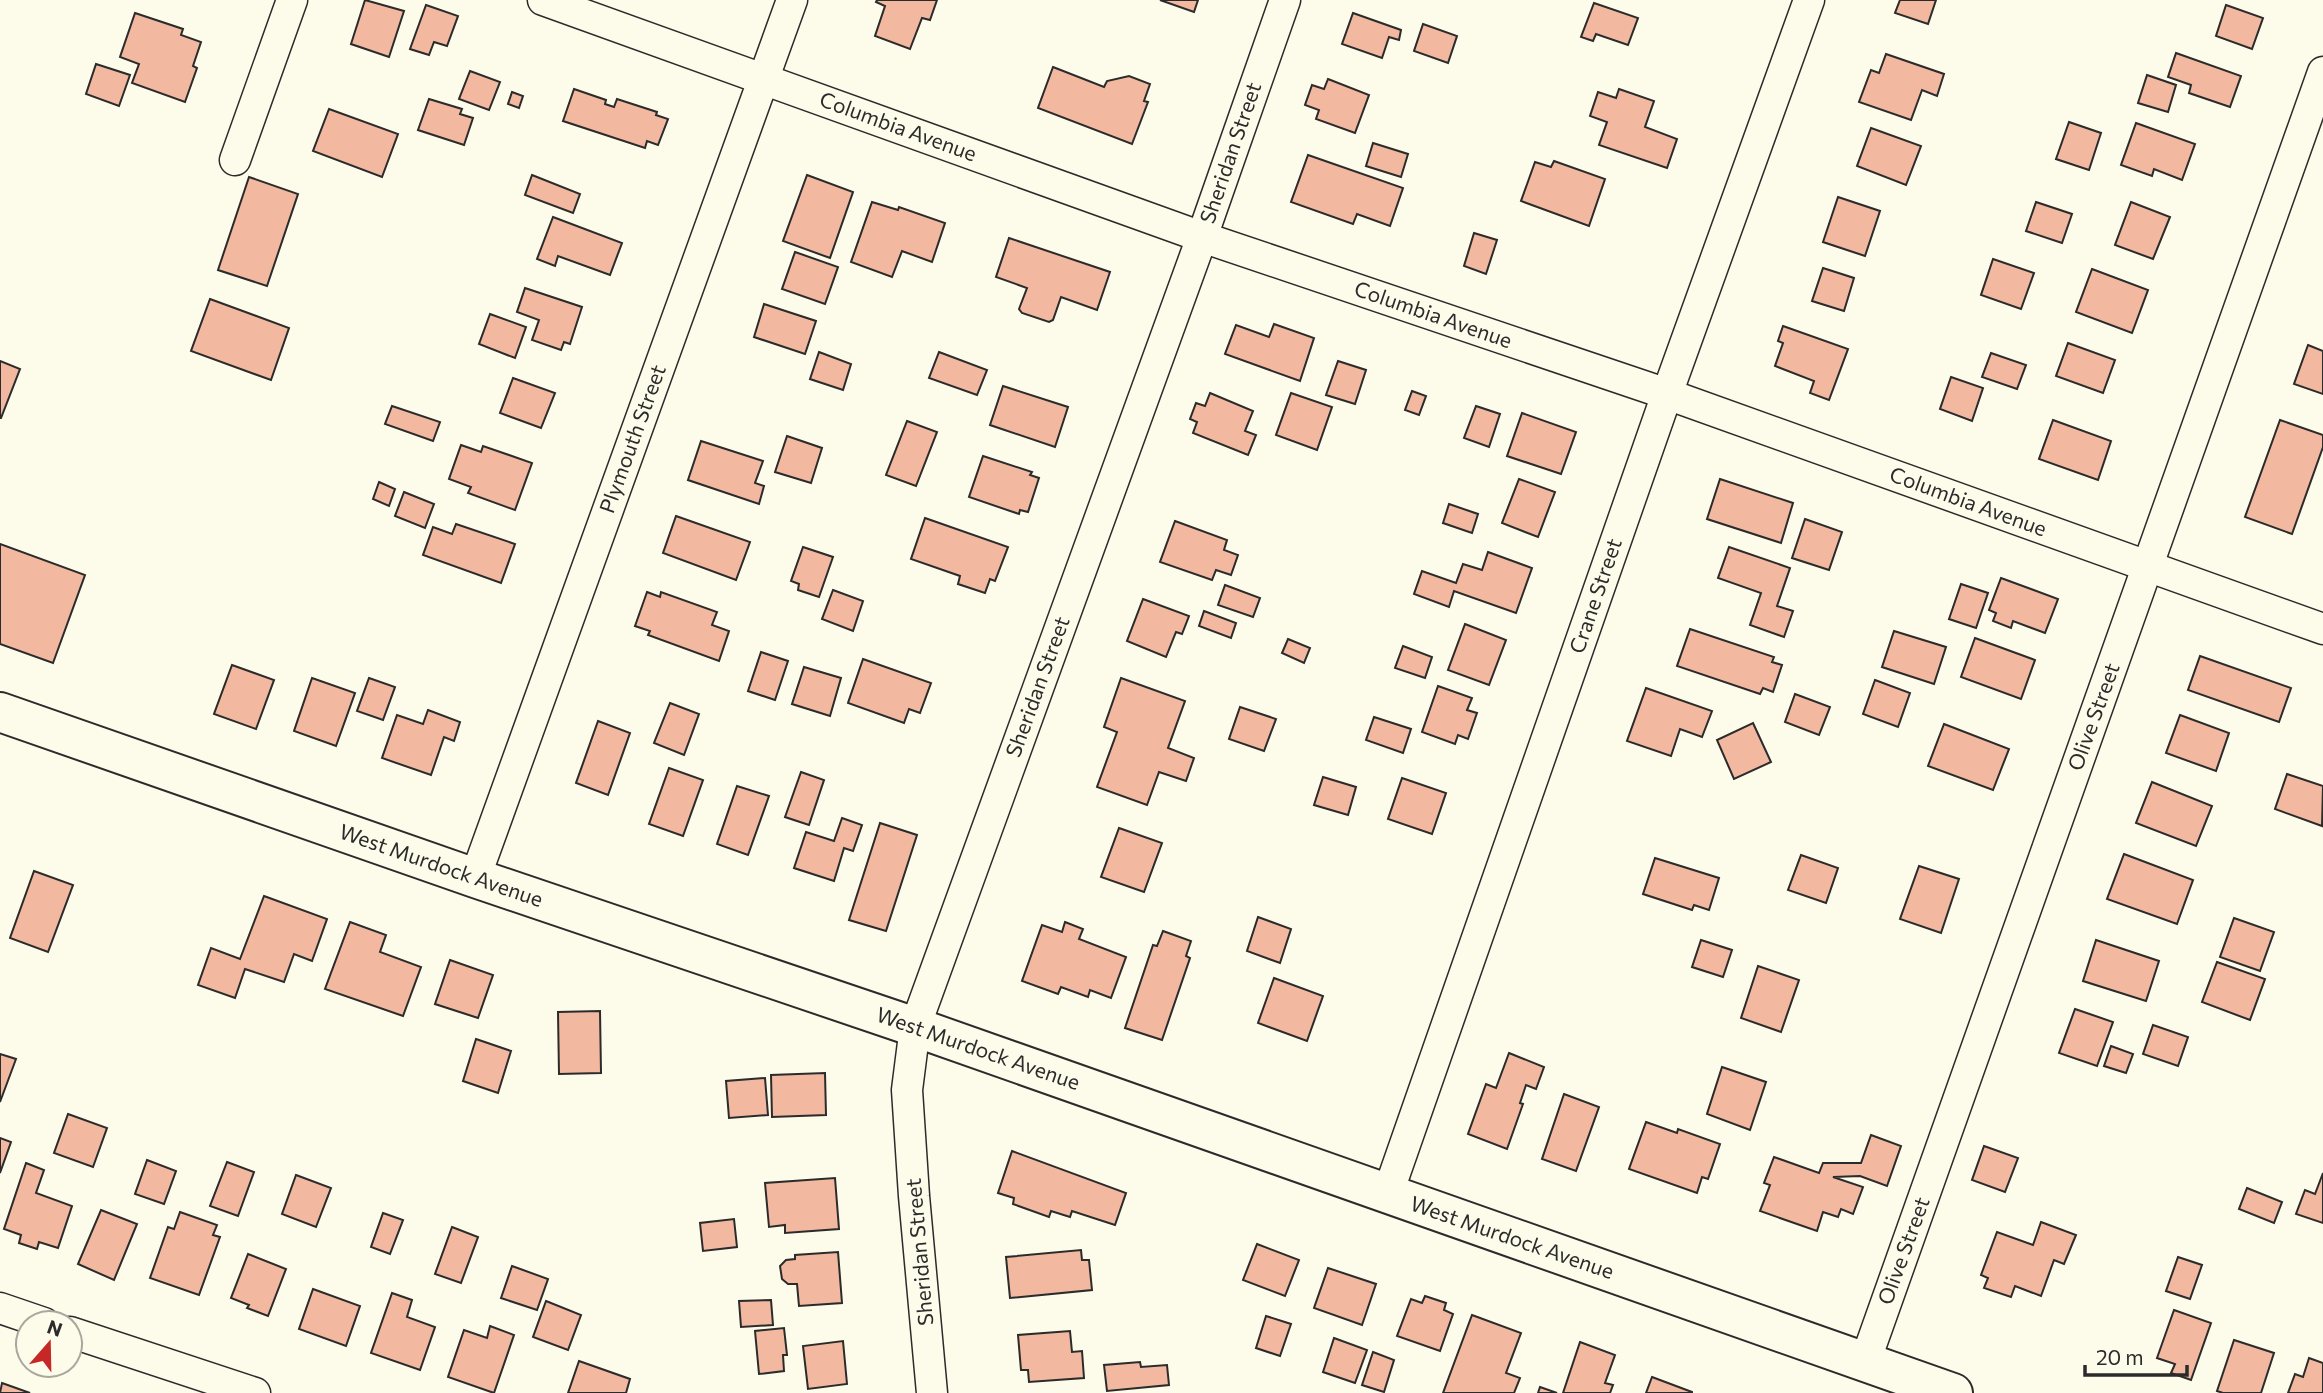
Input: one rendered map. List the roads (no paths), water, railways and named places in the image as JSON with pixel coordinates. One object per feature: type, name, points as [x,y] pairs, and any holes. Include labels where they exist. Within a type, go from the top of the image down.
[{"type":"main road","name":"West Murdock Avenue","points":[[0,712],[475,878],[915,1027],[1953,1393]]},
{"type":"street","points":[[234,160],[292,0]]},
{"type":"street","name":"Columbia Avenue","points":[[543,0],[1202,237],[1667,394],[2323,629]]},
{"type":"street","name":"Plymouth Street","points":[[475,878],[792,0]]},
{"type":"street","name":"Sheridan Street","points":[[932,1393],[907,1090],[915,1027],[1202,237],[1285,0]]},
{"type":"street","name":"Crane Street","points":[[1388,1193],[1667,394],[1809,0]]},
{"type":"street","name":"Olive Street","points":[[1865,1362],[2323,72]]},
{"type":"street","points":[[84,1337],[255,1393]]}]
